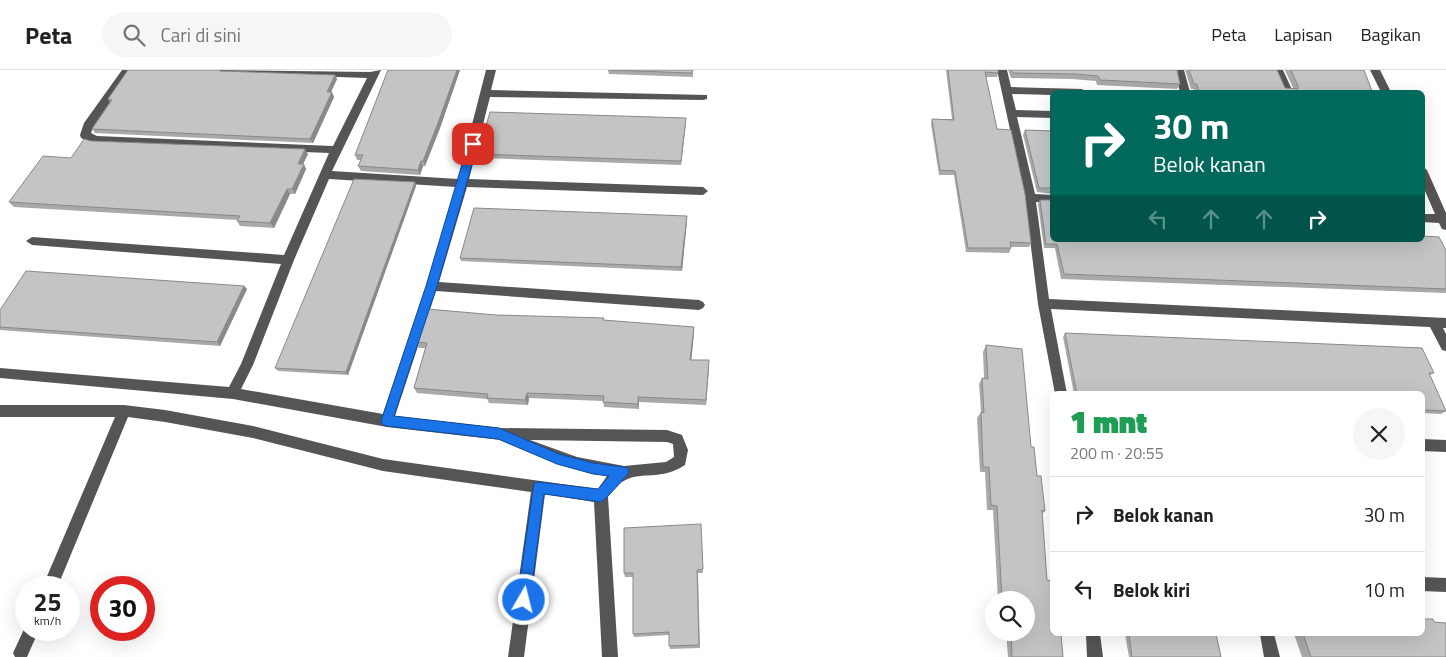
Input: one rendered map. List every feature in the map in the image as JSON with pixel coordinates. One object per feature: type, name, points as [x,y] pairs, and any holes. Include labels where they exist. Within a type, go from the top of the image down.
[{"type":"street","points":[[128,70],[88,126],[85,135],[88,137],[95,140],[336,150]]},
{"type":"street","points":[[223,70],[375,72],[336,150],[288,260],[248,365],[233,393]]},
{"type":"street","points":[[386,421],[432,286],[462,183],[491,70]]},
{"type":"street","points":[[1002,70],[1030,198],[1044,304],[1060,391]]},
{"type":"street","points":[[1179,70],[1184,90]]},
{"type":"street","points":[[1278,70],[1287,90]]},
{"type":"street","points":[[1375,70],[1385,90]]},
{"type":"street","points":[[1006,90],[1050,91]]},
{"type":"street","points":[[484,93],[703,97]]},
{"type":"street","points":[[1011,113],[1050,114]]},
{"type":"street","points":[[325,175],[462,183],[703,191]]},
{"type":"street","points":[[1425,177],[1444,222]]},
{"type":"street","points":[[1030,198],[1050,199]]},
{"type":"street","points":[[1425,219],[1444,222]]},
{"type":"street","points":[[32,241],[288,260]]},
{"type":"street","points":[[432,286],[699,305]]},
{"type":"street","points":[[1044,304],[1440,323],[1446,346]]},
{"type":"street","points":[[0,373],[233,393],[386,421],[499,434],[667,436],[677,438],[682,446],[680,462],[676,465],[659,470],[623,472],[593,469],[557,459],[499,434]]},
{"type":"street","points":[[0,411],[124,411],[165,416],[253,432],[383,465],[601,496]]},
{"type":"street","points":[[54,576],[124,411]]},
{"type":"street","points":[[1425,445],[1446,446]]},
{"type":"street","points":[[610,657],[601,496],[609,484],[623,472]]},
{"type":"street","points":[[516,657],[539,487]]},
{"type":"street","points":[[1425,584],[1446,585]]},
{"type":"street","points":[[1092,636],[1096,657]]},
{"type":"street","points":[[1267,636],[1272,657]]},
{"type":"street","points":[[21,653],[26,641]]},
{"type":"building","points":[[128,70],[219,70],[335,75],[327,92],[332,92],[310,139],[92,129],[112,100],[108,99]]},
{"type":"building","points":[[388,70],[457,70],[438,123],[418,170],[358,166],[363,155],[355,155]]},
{"type":"building","points":[[608,70],[693,70],[692,73]]},
{"type":"building","points":[[948,70],[998,70],[998,73],[985,72],[997,129],[1011,130],[1025,194],[1031,243],[1010,242],[1011,248],[968,248],[955,171],[940,170],[932,119],[954,120]]},
{"type":"building","points":[[1011,70],[1177,70],[1180,84],[1100,80],[1098,76],[1075,74],[1013,73]]},
{"type":"building","points":[[1189,70],[1277,70],[1285,88],[1298,89],[1291,70],[1364,70],[1372,90],[1198,90],[1197,84],[1194,84]]},
{"type":"building","points":[[490,112],[686,118],[681,161],[478,154]]},
{"type":"building","points":[[1025,130],[1050,131],[1050,188],[1039,188]]},
{"type":"building","points":[[84,139],[91,141],[305,149],[298,164],[304,164],[292,189],[287,189],[270,223],[237,221],[240,216],[9,202],[43,156],[71,158]]},
{"type":"building","points":[[354,179],[415,182],[346,372],[275,368]]},
{"type":"building","points":[[1040,200],[1050,200],[1050,242],[1425,242],[1425,236],[1439,237],[1446,250],[1446,289],[1064,274],[1057,244],[1046,244]]},
{"type":"building","points":[[474,208],[687,216],[681,267],[460,258]]},
{"type":"building","points":[[26,271],[244,286],[217,342],[0,327],[0,310]]},
{"type":"building","points":[[427,309],[496,315],[604,318],[603,320],[694,327],[690,360],[709,360],[706,400],[638,397],[638,404],[603,402],[604,396],[527,393],[525,400],[487,398],[488,394],[414,388],[427,343],[416,342]]},
{"type":"building","points":[[1065,333],[1422,348],[1434,373],[1429,373],[1446,411],[1425,410],[1425,391],[1076,391]]},
{"type":"building","points":[[986,345],[1022,349],[1031,447],[1034,447],[1037,476],[1041,476],[1045,511],[1042,510],[1047,580],[1050,581],[1050,636],[1061,636],[1063,657],[1012,657],[1011,641],[1035,641],[1035,591],[1002,591],[997,506],[991,505],[989,467],[983,467],[981,412],[984,413],[982,378],[988,379]]},
{"type":"building","points":[[701,524],[703,569],[697,570],[699,645],[669,646],[669,632],[633,634],[633,573],[624,573],[624,528]]},
{"type":"building","points":[[1425,619],[1446,623],[1446,657],[1311,657],[1304,636],[1425,636]]},
{"type":"building","points":[[1129,636],[1216,636],[1221,657],[1132,657]]},
{"type":"route","points":[[473,144],[432,286],[386,421],[499,434],[557,459],[593,469],[623,472],[609,484],[601,496],[539,487],[524,600]]}]
